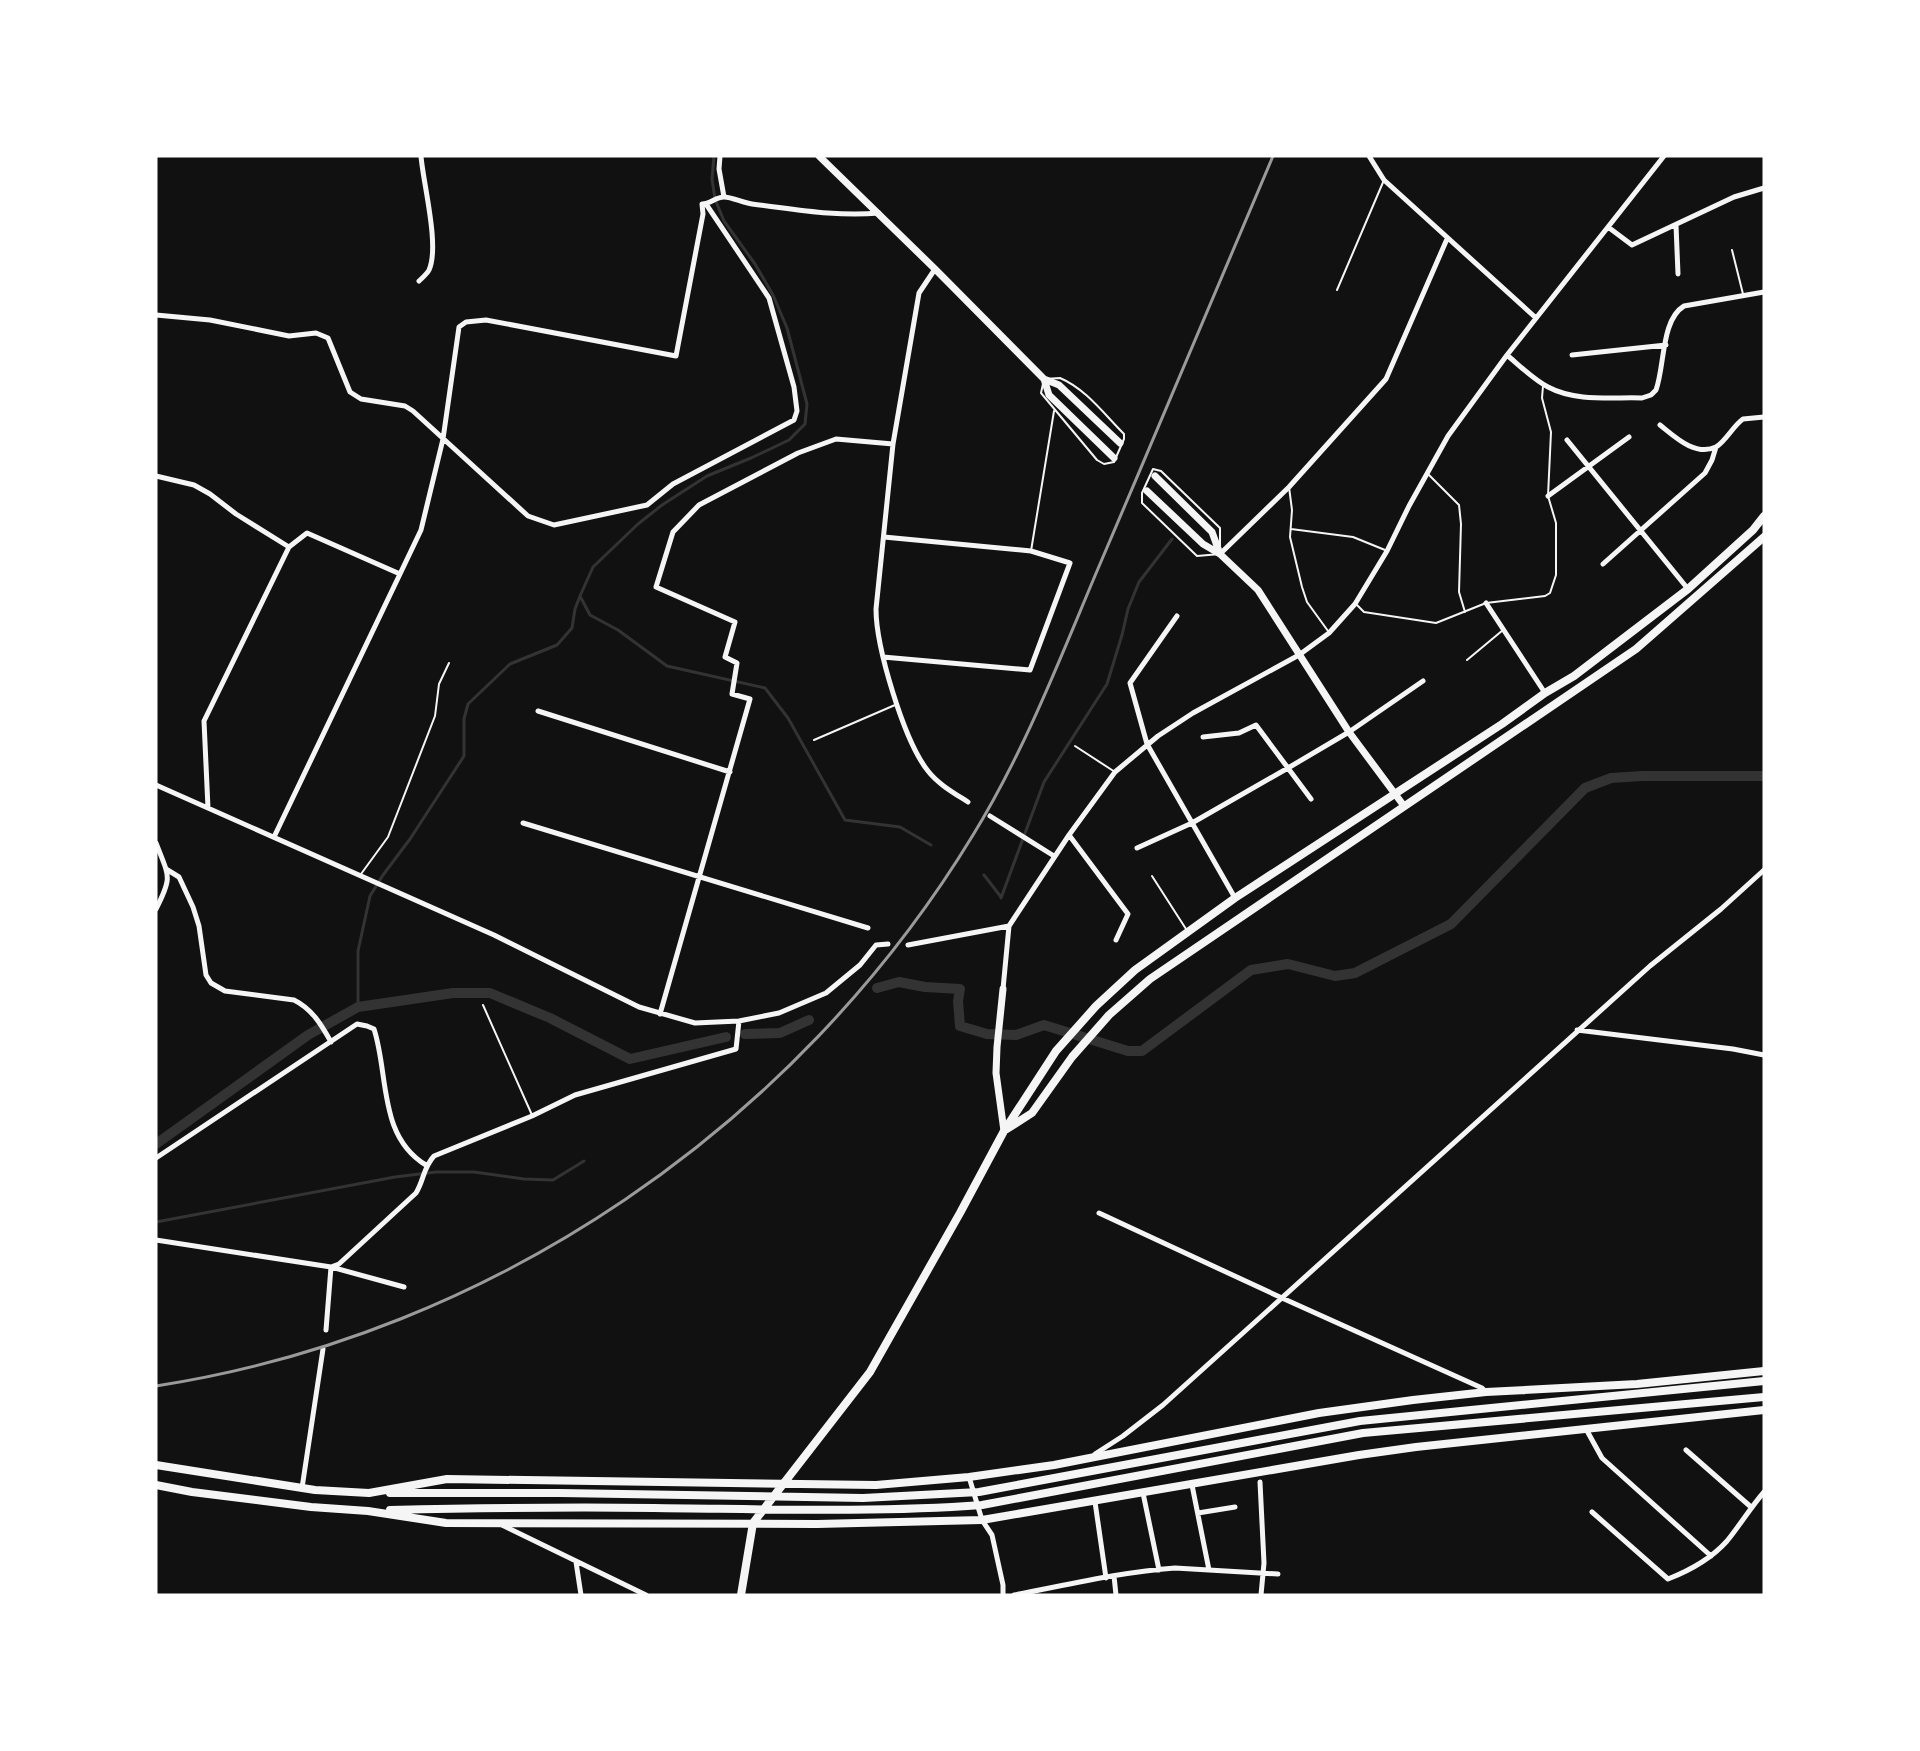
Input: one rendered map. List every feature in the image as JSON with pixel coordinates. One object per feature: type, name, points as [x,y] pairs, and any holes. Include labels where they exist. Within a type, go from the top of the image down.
[{"type":"main road","points":[[741,1595],[753,1523],[870,1371],[960,1214],[1004,1131],[1056,1051],[1096,1006],[1135,970],[1235,898],[1574,676],[1688,589],[1753,530],[1764,516]]},
{"type":"main road","points":[[1004,1131],[1032,1113],[1072,1057],[1109,1015],[1150,979],[1636,650],[1764,537]]},
{"type":"main road","points":[[369,1493],[447,1479],[876,1485],[969,1477],[1090,1458],[1319,1413],[1486,1392],[1636,1384],[1764,1371]]},
{"type":"main road","points":[[156,1465],[302,1488],[369,1493],[560,1493],[863,1498],[979,1492],[1360,1421],[1764,1382]]},
{"type":"main road","points":[[156,1485],[311,1508],[368,1511],[559,1507],[921,1509],[982,1505],[1363,1433],[1635,1407],[1764,1398]]},
{"type":"main road","points":[[368,1511],[446,1524],[982,1520],[1370,1453],[1764,1410]]},
{"type":"street","points":[[419,281],[429,270],[432,253],[431,225],[421,156]]},
{"type":"street","points":[[720,156],[719,169],[724,197]]},
{"type":"street","points":[[819,156],[1044,379],[1059,385],[1120,442]]},
{"type":"street","points":[[1370,156],[1384,180],[1536,318]]},
{"type":"street","points":[[1004,1131],[996,1073],[1009,926],[1054,856],[1115,772],[1147,744],[1193,713],[1299,655],[1329,633],[1355,604],[1387,551],[1448,436],[1507,355],[1664,156]]},
{"type":"street","points":[[1608,227],[1632,244],[1734,197],[1764,188]]},
{"type":"street","points":[[274,837],[422,530],[443,439],[459,327],[466,322],[486,320],[676,356],[703,214],[702,204],[724,197],[741,202],[828,213],[858,215],[879,213]]},
{"type":"street","points":[[156,315],[210,320],[289,336],[316,333],[328,338],[350,392],[362,399],[405,406],[413,411],[528,516],[554,525],[646,505],[673,484],[794,420],[797,411],[794,387],[769,298],[706,204]]},
{"type":"street","points":[[1676,225],[1678,274]]},
{"type":"street","points":[[1220,554],[1289,487],[1386,379],[1447,239]]},
{"type":"street","points":[[935,269],[919,293],[893,444],[876,628],[906,731],[927,770],[940,783],[968,802]]},
{"type":"street","points":[[1507,355],[1543,383],[1561,393],[1575,396],[1642,398],[1651,395],[1656,390],[1670,321],[1678,310],[1684,306],[1764,292]]},
{"type":"street","points":[[1572,355],[1666,345]]},
{"type":"street","points":[[1044,379],[1049,395],[1114,458]]},
{"type":"street","points":[[1603,564],[1705,473],[1716,447],[1743,419],[1764,417]]},
{"type":"street","points":[[1660,424],[1682,443],[1695,448],[1716,447]]},
{"type":"street","points":[[1548,496],[1629,437]]},
{"type":"street","points":[[660,1014],[750,699],[732,694],[737,663],[725,657],[735,621],[656,587],[673,532],[699,505],[798,453],[836,440],[893,444]]},
{"type":"street","points":[[1567,440],[1688,589]]},
{"type":"street","points":[[156,476],[194,485],[289,547]]},
{"type":"street","points":[[1155,476],[1212,532],[1220,554]]},
{"type":"street","points":[[1147,490],[1203,544],[1220,554],[1258,590],[1349,732],[1404,806]]},
{"type":"street","points":[[208,808],[204,721],[289,547],[307,533],[400,574]]},
{"type":"street","points":[[883,657],[1030,670],[1070,563],[1031,551],[884,537]]},
{"type":"street","points":[[1486,603],[1545,693]]},
{"type":"street","points":[[1177,616],[1130,683],[1147,744],[1235,898]]},
{"type":"street","points":[[1137,848],[1192,823],[1288,768],[1349,732],[1423,681]]},
{"type":"street","points":[[538,711],[730,772]]},
{"type":"street","points":[[1203,737],[1239,733],[1256,725],[1311,799]]},
{"type":"street","points":[[156,785],[494,935],[639,1007],[695,1023],[739,1021],[779,1013],[826,993],[860,965],[876,945],[888,944]]},
{"type":"street","points":[[990,816],[1054,856]]},
{"type":"street","points":[[524,823],[868,928]]},
{"type":"street","points":[[1069,835],[1128,914],[1116,940]]},
{"type":"street","points":[[156,843],[169,875],[156,909]]},
{"type":"street","points":[[166,869],[179,877],[193,907],[199,926],[206,975],[216,988],[294,1000],[309,1008],[329,1039]]},
{"type":"street","points":[[1090,1458],[1123,1436],[1162,1405],[1577,1030],[1764,870]]},
{"type":"street","points":[[908,945],[1009,926]]},
{"type":"street","points":[[331,1267],[339,1264],[416,1193],[425,1168],[434,1156],[532,1116],[575,1095],[736,1049],[739,1021]]},
{"type":"street","points":[[156,1158],[329,1039],[357,1024],[374,1029],[387,1106],[401,1139],[412,1156],[425,1168]]},
{"type":"street","points":[[1577,1030],[1764,1055]]},
{"type":"street","points":[[1099,1213],[1482,1388],[1486,1392]]},
{"type":"street","points":[[156,1240],[331,1267],[404,1287]]},
{"type":"street","points":[[326,1330],[331,1267]]},
{"type":"street","points":[[302,1488],[322,1349]]},
{"type":"street","points":[[1586,1429],[1602,1458],[1711,1556]]},
{"type":"street","points":[[1686,1450],[1751,1507]]},
{"type":"street","points":[[969,1477],[982,1520],[992,1535],[1003,1595]]},
{"type":"street","points":[[1260,1482],[1264,1526],[1264,1572],[1261,1595]]},
{"type":"street","points":[[1192,1485],[1209,1570]]},
{"type":"street","points":[[1592,1512],[1668,1579],[1690,1570],[1711,1556],[1728,1540],[1764,1492]]},
{"type":"street","points":[[1143,1493],[1159,1570]]},
{"type":"street","points":[[1095,1502],[1106,1578]]},
{"type":"street","points":[[1198,1513],[1235,1507]]},
{"type":"street","points":[[498,1522],[646,1595]]},
{"type":"street","points":[[576,1562],[581,1595]]},
{"type":"street","points":[[1014,1595],[1159,1570],[1278,1574]]},
{"type":"street","points":[[1114,1576],[1116,1595]]},
{"type":"lane","points":[[1337,290],[1384,180]]},
{"type":"lane","points":[[1732,250],[1743,296]]},
{"type":"lane","points":[[1060,378],[1074,384],[1124,434],[1125,439],[1114,462],[1104,464],[1097,460],[1054,410],[1041,393],[1044,379],[1060,378]]},
{"type":"lane","points":[[1355,604],[1364,612],[1436,623],[1486,603],[1545,596],[1550,593],[1556,574],[1556,523],[1548,496],[1551,432],[1542,398],[1543,383]]},
{"type":"lane","points":[[1031,551],[1054,410]]},
{"type":"lane","points":[[1153,470],[1161,471],[1220,528],[1220,554],[1197,556],[1142,503],[1142,493],[1153,470]]},
{"type":"lane","points":[[1428,473],[1459,505],[1461,524],[1459,592],[1465,612]]},
{"type":"lane","points":[[1289,487],[1292,510],[1290,537],[1302,587],[1307,602],[1329,633]]},
{"type":"lane","points":[[1291,529],[1353,537],[1387,551]]},
{"type":"lane","points":[[1467,660],[1503,630]]},
{"type":"lane","points":[[360,876],[388,837],[435,716],[439,684],[449,663]]},
{"type":"lane","points":[[814,740],[898,704]]},
{"type":"lane","points":[[1075,746],[1115,772]]},
{"type":"lane","points":[[1152,876],[1188,932]]},
{"type":"lane","points":[[483,1005],[532,1116]]},
{"type":"waterway","points":[[714,156],[712,179],[715,199],[724,221],[755,264],[773,295],[787,328],[807,404],[805,424],[789,440],[707,476],[662,505],[638,524],[593,567],[580,596],[590,615],[618,630],[667,666],[765,688],[788,718],[845,820],[900,827],[931,845]]},
{"type":"waterway","points":[[1001,898],[1044,782],[1107,684],[1128,609],[1139,582],[1172,539]]},
{"type":"waterway","points":[[358,1007],[358,951],[370,896],[464,756],[464,719],[468,704],[510,664],[557,645],[572,628],[580,596]]},
{"type":"waterway","points":[[877,988],[899,982],[925,987],[960,989],[958,1001],[960,1026],[987,1034],[1016,1035],[1044,1025],[1128,1051],[1142,1051],[1251,970],[1288,964],[1335,976],[1355,973],[1451,924],[1585,788],[1611,778],[1764,776]]},
{"type":"waterway","points":[[984,875],[1001,897]]},
{"type":"waterway","points":[[156,1144],[308,1035],[358,1007],[453,993],[490,993],[550,1018],[630,1059],[726,1037]]},
{"type":"waterway","points":[[745,1034],[780,1033],[809,1020]]},
{"type":"waterway","points":[[156,1222],[395,1177],[436,1172],[474,1172],[524,1179],[553,1180],[584,1161]]},
{"type":"railway","points":[[156,1386],[281,1359],[401,1319],[516,1265],[625,1200],[726,1123],[818,1036],[901,940],[973,835],[1009,771],[1055,672],[1273,156]]}]
